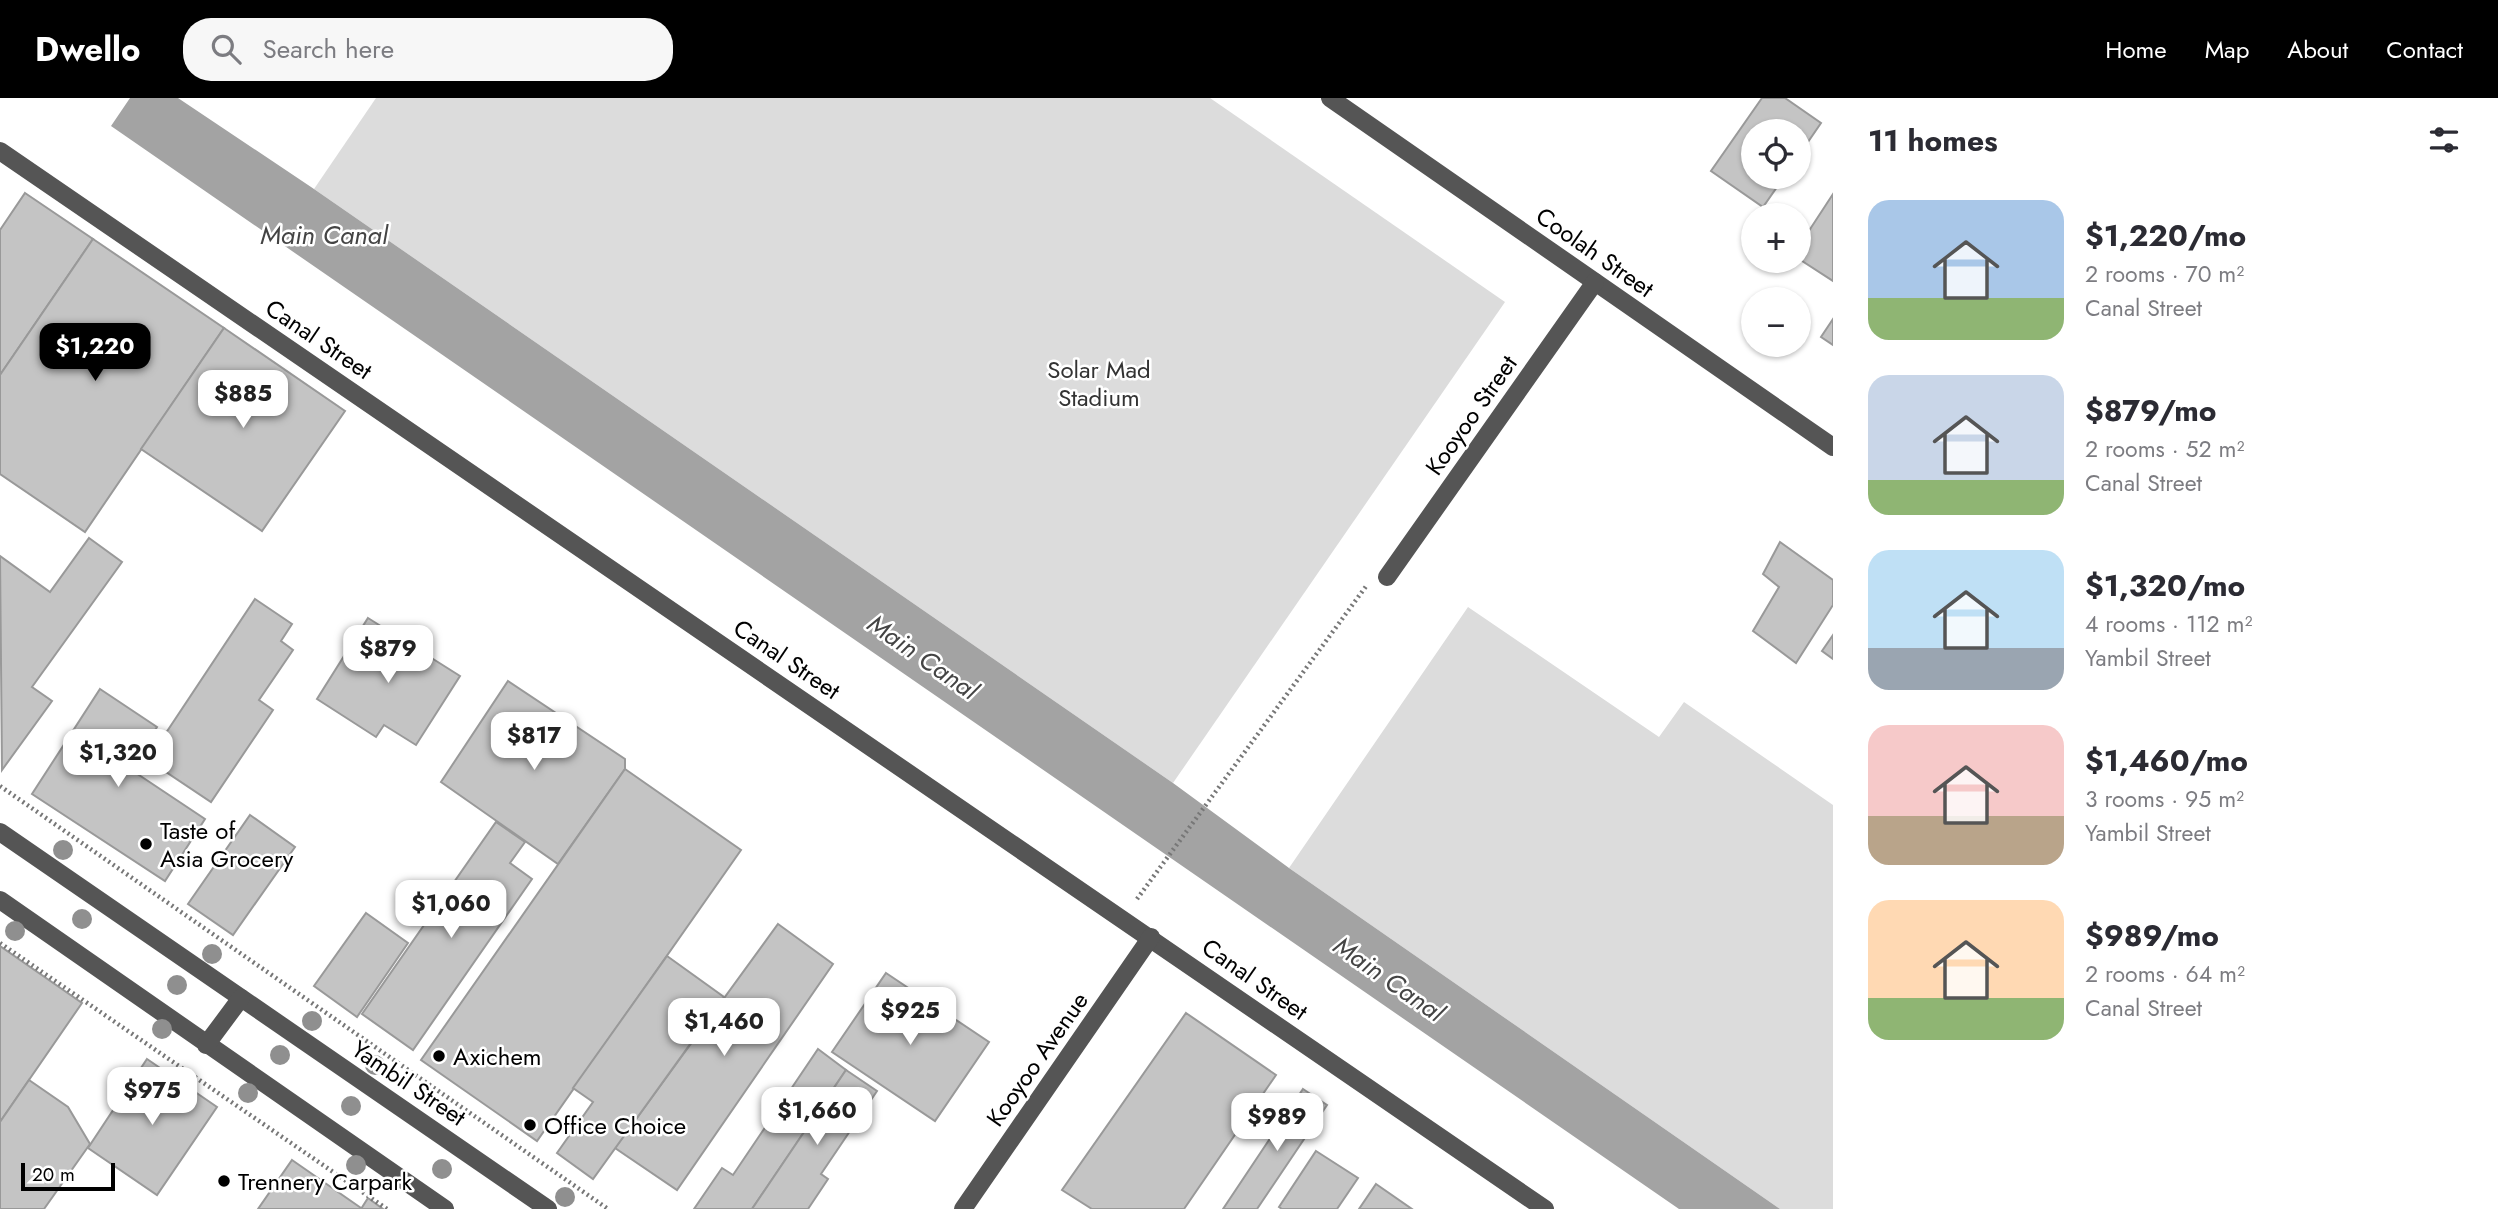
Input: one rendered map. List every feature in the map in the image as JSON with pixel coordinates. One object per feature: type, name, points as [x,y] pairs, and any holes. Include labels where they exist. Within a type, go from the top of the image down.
[{"type":"street","name":"Coolah Street","points":[[1329,98],[1833,447]]},
{"type":"street","name":"Canal Street","points":[[0,152],[1152,937],[1545,1209]]},
{"type":"street","name":"Kooyoo Street","points":[[1387,577],[1595,282]]},
{"type":"street","name":"Yambil Street","points":[[0,832],[548,1209]]},
{"type":"street","points":[[0,900],[445,1209]]},
{"type":"street","name":"Kooyoo Avenue","points":[[963,1209],[1152,937]]},
{"type":"street","points":[[206,1045],[241,998]]},
{"type":"path","points":[[1123,918],[1363,587],[1387,577]]},
{"type":"path","points":[[0,786],[608,1209]]},
{"type":"path","points":[[0,943],[387,1209]]},
{"type":"green space","name":"Solar Mad Stadium","points":[[376,98],[1210,98],[1505,302],[1173,783],[314,189]]},
{"type":"green space","points":[[1468,607],[1659,737],[1684,702],[1833,805],[1833,1209],[1780,1209],[1289,868]]},
{"type":"water","name":"Main Canal","points":[[130,98],[178,98],[314,189],[1173,783],[1289,868],[1780,1209],[1679,1209],[111,126]]},
{"type":"building","points":[[1762,98],[1785,98],[1821,123],[1811,138],[1811,119],[1747,119]]},
{"type":"building","points":[[1741,128],[1741,189],[1776,189],[1766,203],[1757,203],[1711,171]]},
{"type":"building","points":[[25,193],[93,239],[0,375],[0,230]]},
{"type":"building","points":[[1833,194],[1833,281],[1811,267],[1811,228]]},
{"type":"building","points":[[93,239],[224,328],[85,532],[0,474],[0,375]]},
{"type":"building","points":[[1833,319],[1833,345],[1821,337]]},
{"type":"building","points":[[224,328],[345,411],[262,531],[141,449]]},
{"type":"building","points":[[89,538],[122,562],[32,687],[52,701],[2,770],[0,556],[50,592]]},
{"type":"building","points":[[1780,542],[1833,580],[1833,605],[1796,663],[1753,631],[1779,587],[1763,574]]},
{"type":"building","points":[[255,599],[292,624],[281,641],[293,650],[259,700],[273,710],[211,802],[148,760]]},
{"type":"building","points":[[368,618],[460,676],[416,745],[384,725],[376,737],[317,699]]},
{"type":"building","points":[[1833,635],[1833,659],[1822,651]]},
{"type":"building","points":[[508,681],[625,759],[625,769],[558,864],[441,782]]},
{"type":"building","points":[[100,689],[157,727],[130,769],[205,819],[165,881],[32,794]]},
{"type":"building","points":[[625,769],[741,850],[537,1141],[421,1060]]},
{"type":"building","points":[[250,815],[295,847],[233,935],[188,904]]},
{"type":"building","points":[[496,822],[525,842],[510,863],[532,879],[413,1050],[362,1014]]},
{"type":"building","points":[[366,913],[408,943],[357,1017],[314,986]]},
{"type":"building","points":[[778,924],[833,964],[677,1190],[615,1148]]},
{"type":"building","points":[[0,946],[82,1003],[0,1122]]},
{"type":"building","points":[[667,956],[724,997],[593,1179],[557,1153],[593,1102],[573,1088]]},
{"type":"building","points":[[886,973],[989,1042],[935,1121],[832,1052]]},
{"type":"building","points":[[1186,1013],[1276,1075],[1184,1209],[1092,1209],[1062,1190]]},
{"type":"building","points":[[818,1049],[846,1070],[752,1209],[694,1209],[722,1168],[733,1175]]},
{"type":"building","points":[[147,1059],[217,1107],[157,1195],[88,1148]]},
{"type":"building","points":[[846,1070],[877,1091],[821,1174],[828,1179],[808,1209],[752,1209]]},
{"type":"building","points":[[29,1080],[68,1107],[90,1144],[44,1209],[0,1209],[0,1122]]},
{"type":"building","points":[[1303,1089],[1327,1105],[1257,1209],[1223,1209]]},
{"type":"building","points":[[1316,1151],[1358,1178],[1337,1209],[1282,1209],[1279,1207]]},
{"type":"building","points":[[292,1160],[361,1208],[361,1209],[258,1209]]},
{"type":"building","points":[[1376,1184],[1412,1209],[1359,1209]]},
{"type":"building","points":[[368,1198],[383,1209],[361,1209]]},
{"type":"place","name":"Taste of Asia Grocery","points":[[146,844]]},
{"type":"place","name":"Axichem","points":[[439,1056]]},
{"type":"place","name":"Office Choice","points":[[530,1125]]},
{"type":"place","name":"Trennery Carpark","points":[[224,1181]]}]
